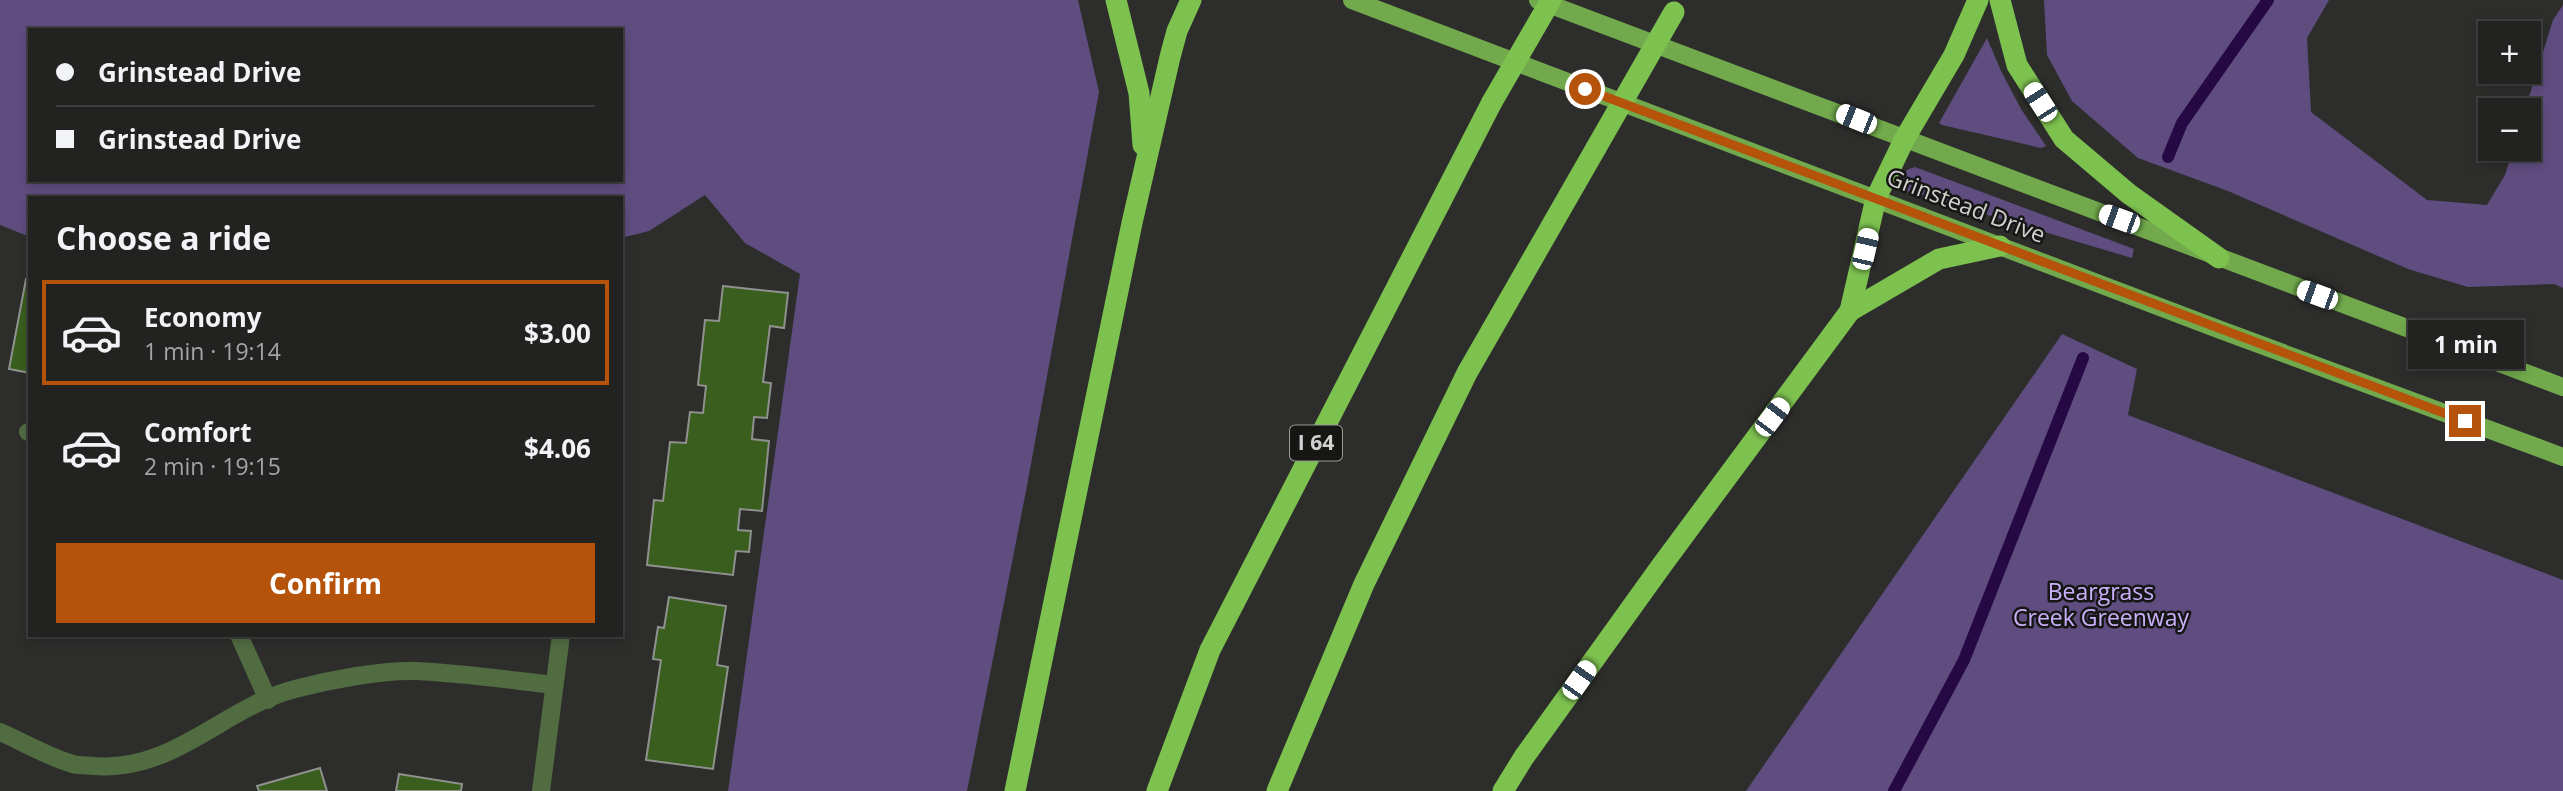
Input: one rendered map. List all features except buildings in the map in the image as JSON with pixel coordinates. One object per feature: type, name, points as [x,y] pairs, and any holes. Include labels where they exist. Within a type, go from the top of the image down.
[{"type":"highway","points":[[1116,0],[1139,93],[1145,165]]},
{"type":"highway","points":[[1016,791],[1145,165],[1177,31],[1191,0]]},
{"type":"highway","name":"I 64","points":[[1157,791],[1210,650],[1492,102],[1551,0]]},
{"type":"highway","points":[[1850,311],[1876,198],[1905,138],[1954,55],[1978,0]]},
{"type":"highway","points":[[2000,0],[2017,65],[2064,139],[2129,194],[2219,258]]},
{"type":"highway","points":[[1277,791],[1364,584],[1466,373],[1678,6]]},
{"type":"highway","points":[[1503,791],[1524,757],[1662,565],[1850,311],[1939,259],[2000,246]]},
{"type":"main road","name":"Grinstead Drive","points":[[1352,0],[2563,457]]},
{"type":"main road","name":"Grinstead Drive","points":[[1538,0],[2563,387]]},
{"type":"street","points":[[240,637],[268,700]]},
{"type":"street","points":[[541,791],[561,637]]},
{"type":"street","points":[[0,732],[73,764],[123,766],[139,764],[178,750],[203,733],[293,690],[351,678],[415,671],[554,685]]},
{"type":"green space","points":[[0,0],[1078,0],[1099,92],[1026,491],[967,791],[728,791],[800,274],[745,243],[705,195],[649,231],[623,238],[623,196],[28,196],[28,236],[0,225]]},
{"type":"green space","points":[[2044,0],[2329,0],[2307,38],[2311,112],[2427,200],[2487,205],[2505,175],[2509,161],[2541,161],[2541,98],[2529,98],[2533,84],[2541,84],[2541,59],[2553,20],[2563,5],[2563,288],[2554,284],[2468,287],[2408,269],[2228,191],[2138,158],[2072,101],[2047,55]]},
{"type":"green space","points":[[1987,38],[2021,109],[2046,146],[2041,148],[1939,123]]},
{"type":"green space","points":[[1915,167],[2134,249],[2132,258],[1907,191],[1903,178],[1907,170]]},
{"type":"green space","name":"Beargrass Creek Greenway","points":[[2062,334],[2137,369],[2128,415],[2563,580],[2563,791],[1746,791]]},
{"type":"waterway","points":[[2168,157],[2182,123],[2268,0]]},
{"type":"waterway","points":[[1894,791],[1964,660],[2083,358]]},
{"type":"route","points":[[1585,89],[2465,421]]}]
